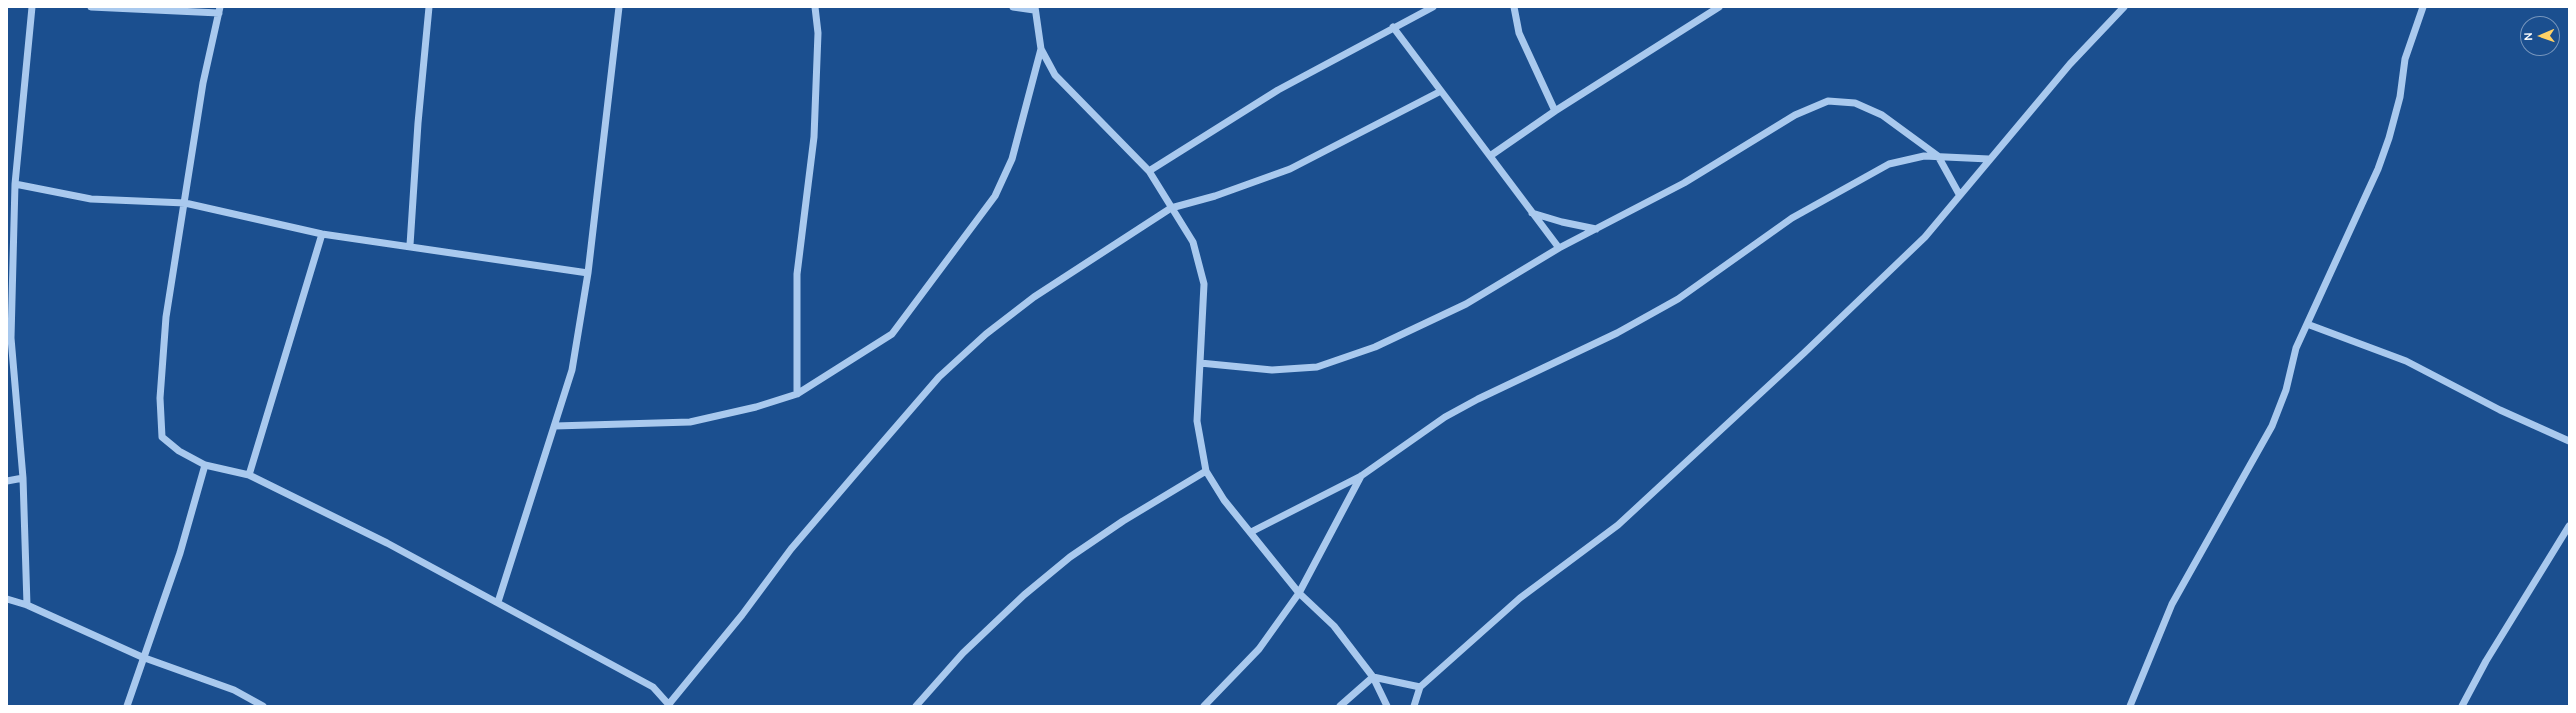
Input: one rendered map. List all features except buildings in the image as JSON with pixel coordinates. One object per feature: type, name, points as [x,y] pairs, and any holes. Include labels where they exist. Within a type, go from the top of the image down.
[{"type":"street","points":[[27,605],[23,478],[9,338],[15,184],[32,7]]},
{"type":"street","points":[[91,7],[220,10],[203,83],[166,317],[160,398],[162,437],[179,451],[205,465],[248,475],[387,543],[653,687],[670,705],[742,615],[791,550],[939,377],[986,334],[1034,297],[1171,208],[1215,196],[1290,169],[1441,91]]},
{"type":"street","points":[[410,245],[418,123],[430,7]]},
{"type":"street","points":[[498,602],[572,370],[588,273],[618,7]]},
{"type":"street","points":[[797,394],[797,274],[814,137],[818,33],[815,7]]},
{"type":"street","points":[[1013,7],[1034,8],[1041,49],[1055,75],[1149,171],[1193,242],[1204,284],[1197,421],[1206,471],[1224,500],[1299,593],[1334,626],[1373,677],[1387,706]]},
{"type":"street","points":[[1149,171],[1278,90],[1393,27],[1433,7]]},
{"type":"street","points":[[1514,7],[1519,33],[1555,112]]},
{"type":"street","points":[[1490,156],[1555,112],[1719,7]]},
{"type":"street","points":[[1414,706],[1420,687],[1520,598],[1618,524],[1804,354],[1925,237],[1959,194],[2070,64],[2124,7]]},
{"type":"street","points":[[2130,706],[2172,604],[2272,426],[2286,390],[2296,348],[2378,169],[2398,104],[2405,60],[2423,7]]},
{"type":"street","points":[[1393,27],[1559,248]]},
{"type":"street","points":[[555,426],[690,422],[756,407],[797,394],[892,334],[995,196],[1012,159],[1041,49]]},
{"type":"street","points":[[1200,363],[1272,370],[1317,367],[1375,347],[1466,304],[1559,248],[1684,183],[1795,115],[1828,101],[1855,103],[1882,115],[1938,156],[1959,194]]},
{"type":"street","points":[[1251,532],[1361,476],[1446,417],[1478,399],[1617,334],[1678,299],[1792,218],[1890,164],[1906,159],[1938,156],[1989,159]]},
{"type":"street","points":[[15,184],[91,199],[185,203],[322,234],[410,245],[588,273]]},
{"type":"street","points":[[1532,213],[1562,222],[1596,229]]},
{"type":"street","points":[[248,475],[322,234]]},
{"type":"street","points":[[2307,324],[2406,361],[2500,410],[2569,441]]},
{"type":"street","points":[[127,706],[142,657],[180,553],[205,465]]},
{"type":"street","points":[[916,706],[963,653],[1024,596],[1070,557],[1123,521],[1206,471]]},
{"type":"street","points":[[1204,706],[1259,649],[1299,593],[1361,476]]},
{"type":"street","points":[[7,481],[23,478]]},
{"type":"street","points":[[2462,706],[2486,661],[2569,526]]},
{"type":"street","points":[[7,599],[27,605],[142,657],[234,690],[263,706]]},
{"type":"street","points":[[1373,677],[1420,687]]},
{"type":"street","points":[[1340,706],[1373,677]]}]
